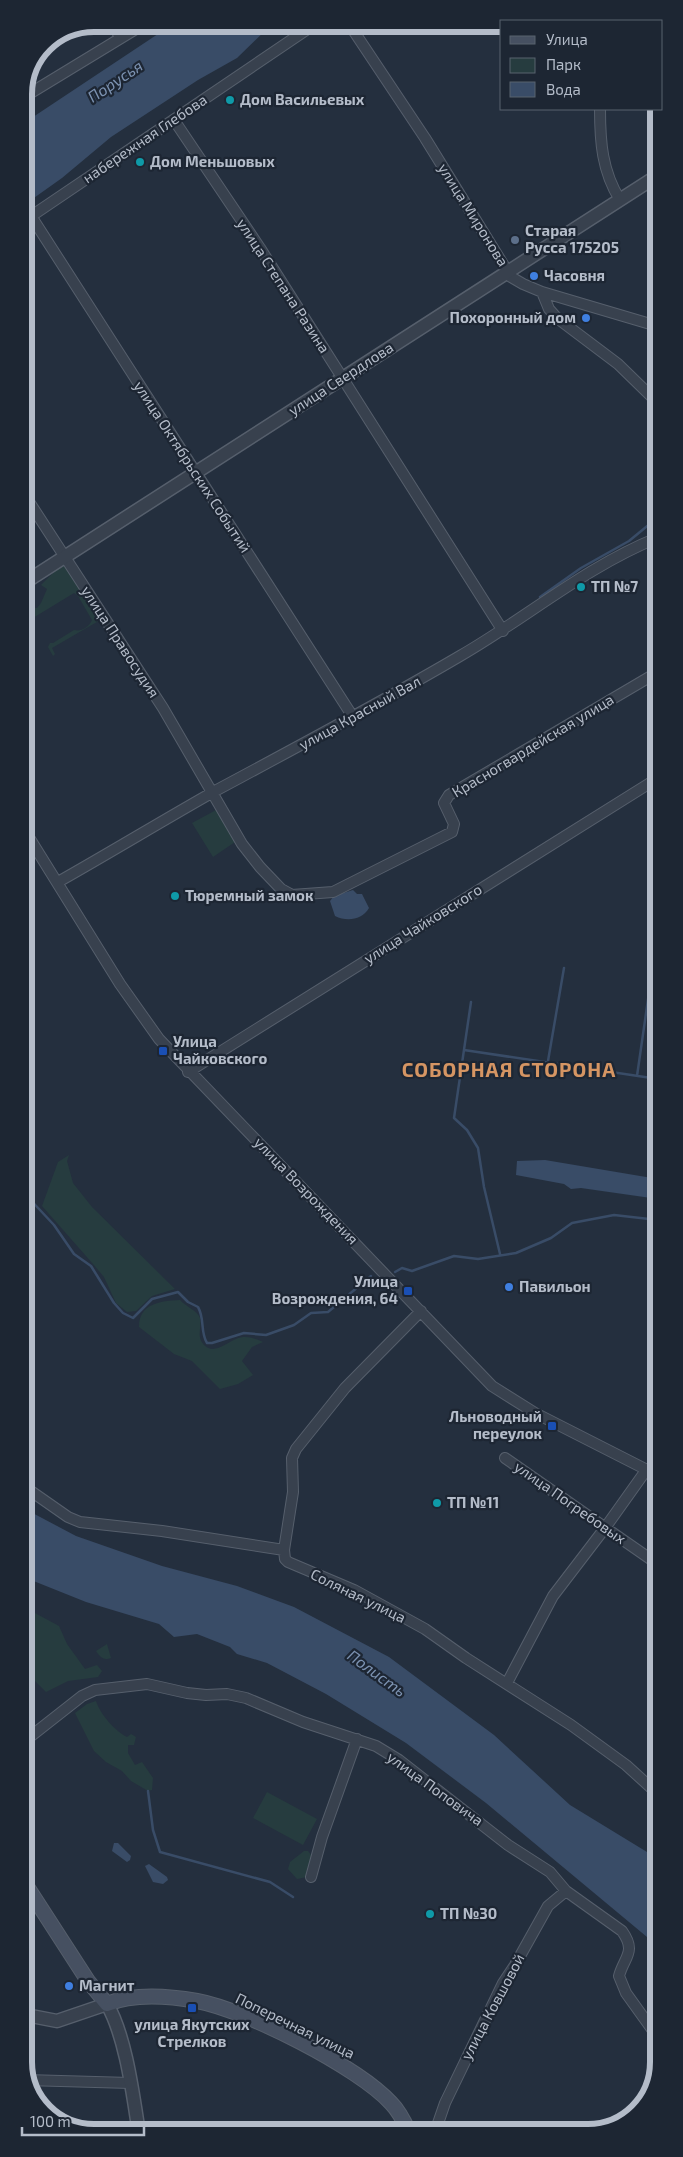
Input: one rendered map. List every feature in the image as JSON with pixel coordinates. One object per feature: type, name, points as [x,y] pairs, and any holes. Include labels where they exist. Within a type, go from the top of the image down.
[{"type":"main road","points":[[32,1894],[84,1976],[107,2004]]},
{"type":"main road","name":"Поперечная улица","points":[[107,2004],[122,1998],[134,1997],[179,1999],[197,2001],[242,2016],[288,2037],[356,2075],[392,2104],[404,2124]]},
{"type":"street","points":[[117,32],[121,38]]},
{"type":"street","points":[[32,92],[131,32]]},
{"type":"street","name":"набережная Глебова","points":[[32,216],[304,32]]},
{"type":"street","name":"улица Миронова","points":[[355,33],[425,138],[508,272],[523,284],[542,292],[650,324]]},
{"type":"street","points":[[600,110],[602,156],[609,180],[620,200]]},
{"type":"street","name":"улица Степана Разина","points":[[174,120],[260,248],[503,631]]},
{"type":"street","name":"улица Свердлова","points":[[32,578],[650,181]]},
{"type":"street","name":"улица Октябрьских Событий","points":[[32,225],[196,473],[353,717]]},
{"type":"street","points":[[542,292],[549,309],[557,318],[630,374],[650,395]]},
{"type":"street","name":"улица Правосудия","points":[[32,506],[163,708],[213,792]]},
{"type":"street","name":"улица Красный Вал","points":[[58,882],[213,792],[353,717],[503,631],[595,570],[635,546],[650,541]]},
{"type":"street","name":"Красногвардейская улица","points":[[213,792],[242,844],[273,882],[292,895],[333,892],[452,832],[454,824],[444,803],[449,795],[650,677]]},
{"type":"street","name":"улица Чайковского","points":[[188,1072],[650,783]]},
{"type":"street","name":"улица Возрождения","points":[[32,842],[143,1018],[188,1072],[492,1386],[508,1398],[650,1471]]},
{"type":"street","points":[[32,1492],[68,1517],[80,1522],[162,1530],[284,1550],[293,1492],[292,1458],[296,1449],[345,1388],[421,1311]]},
{"type":"street","name":"улица Погребовых","points":[[505,1458],[650,1559]]},
{"type":"street","points":[[507,1683],[554,1596],[647,1469]]},
{"type":"street","name":"Соляная улица","points":[[284,1550],[285,1559],[288,1562],[354,1590],[425,1629],[466,1658],[570,1725],[626,1765],[650,1787]]},
{"type":"street","name":"улица Поповича","points":[[32,1736],[90,1692],[147,1684],[206,1695],[234,1695],[376,1746],[424,1778],[508,1845],[550,1872],[566,1892],[610,1922],[628,1940],[630,1949],[619,1976],[626,1993],[650,2026]]},
{"type":"street","points":[[311,1877],[322,1836],[357,1739]]},
{"type":"street","name":"улица Ковшовой","points":[[437,2124],[444,2103],[502,1983],[515,1965],[548,1906],[566,1892]]},
{"type":"street","points":[[32,2016],[57,2021],[107,2004],[115,2017],[137,2124]]},
{"type":"street","points":[[35,2080],[130,2083]]},
{"type":"green space","points":[[62,564],[66,564],[102,619],[52,648],[55,654],[53,656],[48,647],[50,643],[74,630],[84,628],[92,620],[78,596],[74,593],[33,618],[32,608],[37,608],[41,603],[47,589],[41,585]]},
{"type":"green space","points":[[216,810],[235,842],[213,857],[192,823]]},
{"type":"green space","points":[[69,1155],[67,1161],[73,1183],[92,1207],[175,1289],[152,1296],[136,1311],[127,1312],[116,1303],[104,1277],[42,1206],[58,1162]]},
{"type":"green space","points":[[180,1300],[199,1315],[200,1339],[208,1348],[216,1349],[243,1337],[263,1342],[252,1347],[242,1361],[253,1375],[238,1384],[220,1389],[192,1361],[174,1354],[139,1327],[140,1319],[147,1308],[166,1301]]},
{"type":"green space","points":[[35,1613],[59,1626],[67,1644],[85,1669],[97,1665],[102,1671],[98,1677],[68,1681],[46,1692],[32,1678],[32,1614]]},
{"type":"green space","points":[[107,1644],[111,1658],[104,1659],[96,1651]]},
{"type":"green space","points":[[96,1701],[104,1717],[118,1731],[127,1737],[131,1734],[136,1737],[134,1745],[128,1745],[128,1753],[135,1765],[142,1762],[153,1778],[152,1790],[148,1791],[131,1781],[122,1771],[106,1762],[94,1751],[75,1713],[87,1704]]},
{"type":"green space","points":[[267,1792],[317,1819],[303,1845],[253,1818]]},
{"type":"green space","points":[[304,1851],[308,1851],[312,1856],[307,1877],[297,1879],[288,1869],[290,1862]]},
{"type":"water","name":"Порусья","points":[[161,32],[263,32],[237,58],[198,80],[111,137],[62,178],[32,199],[32,118]]},
{"type":"water","points":[[353,890],[357,894],[362,894],[369,908],[362,915],[354,919],[344,919],[335,916],[330,901],[334,896]]},
{"type":"water","points":[[545,1160],[650,1178],[650,1198],[581,1188],[571,1189],[564,1184],[516,1175],[517,1161]]},
{"type":"water","name":"Полисть","points":[[32,1513],[76,1536],[162,1566],[237,1586],[294,1607],[389,1657],[494,1735],[570,1805],[650,1855],[650,1940],[486,1803],[406,1743],[326,1694],[267,1663],[237,1654],[230,1647],[197,1634],[174,1637],[159,1624],[86,1602],[32,1580]]},
{"type":"water","points":[[114,1843],[118,1843],[131,1856],[130,1860],[127,1862],[112,1851]]},
{"type":"water","points":[[149,1864],[167,1877],[168,1880],[163,1884],[153,1882],[145,1866]]},
{"type":"waterway","points":[[540,597],[581,568],[629,541],[650,524]]},
{"type":"waterway","points":[[548,1061],[564,968]]},
{"type":"waterway","points":[[637,1076],[650,986]]},
{"type":"waterway","points":[[471,1002],[454,1118],[467,1130],[478,1148],[484,1187],[500,1254]]},
{"type":"waterway","points":[[464,1050],[650,1078]]},
{"type":"waterway","points":[[32,1201],[54,1225],[74,1254],[91,1266],[114,1303],[123,1313],[133,1318],[152,1299],[178,1292],[188,1302],[198,1307],[207,1343],[244,1333],[266,1335],[294,1325],[311,1313],[328,1312],[371,1276]]},
{"type":"waterway","points":[[395,1272],[402,1268],[412,1271],[454,1256],[478,1259],[516,1253],[551,1238],[572,1223],[614,1215],[650,1219]]},
{"type":"waterway","points":[[148,1791],[153,1830],[160,1852],[270,1882],[293,1897]]},
{"type":"place","name":"Дом Васильевых","points":[[230,100]]},
{"type":"place","name":"Дом Меньшовых","points":[[140,162]]},
{"type":"place","name":"Старая Русса 175205","points":[[515,240]]},
{"type":"place","name":"Часовня","points":[[534,276]]},
{"type":"place","name":"Похоронный дом","points":[[586,318]]},
{"type":"place","name":"ТП №7","points":[[581,587]]},
{"type":"place","name":"Тюремный замок","points":[[175,896]]},
{"type":"place","name":"Улица Чайковского","points":[[163,1051]]},
{"type":"place","name":"Павильон","points":[[509,1287]]},
{"type":"place","name":"Улица Возрождения, 64","points":[[408,1291]]},
{"type":"place","name":"Льноводный переулок","points":[[552,1426]]},
{"type":"place","name":"ТП №11","points":[[437,1503]]},
{"type":"place","name":"ТП №30","points":[[430,1914]]},
{"type":"place","name":"Магнит","points":[[69,1986]]},
{"type":"place","name":"улица Якутских Стрелков","points":[[192,2008]]},
{"type":"district","name":"СОБОРНАЯ СТОРОНА","points":[[509,1070]]}]
